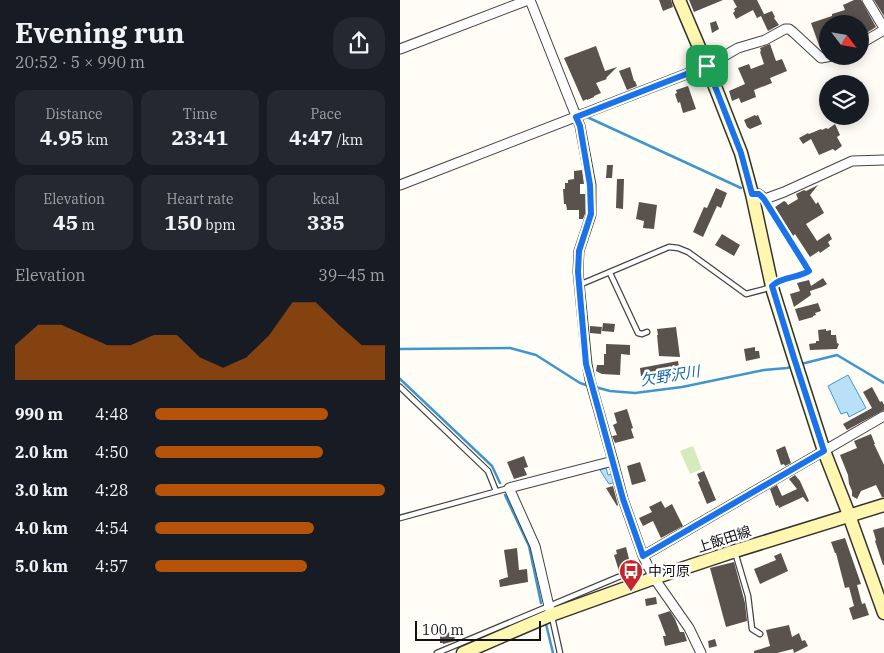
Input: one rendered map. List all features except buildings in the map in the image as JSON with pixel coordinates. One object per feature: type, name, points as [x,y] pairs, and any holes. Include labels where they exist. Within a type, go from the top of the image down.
[{"type":"street","points":[[400,49],[529,0],[580,126],[590,185],[591,214],[579,251],[578,272],[586,364],[590,380],[623,499],[645,561],[654,578],[689,628],[701,653]]},
{"type":"street","points":[[680,0],[758,196],[772,286],[824,451],[849,516],[878,582],[884,613]]},
{"type":"street","points":[[867,0],[884,29],[869,38]]},
{"type":"street","points":[[400,185],[707,66],[738,48],[766,40],[788,29],[819,56]]},
{"type":"street","points":[[758,196],[788,194],[852,161],[884,160]]},
{"type":"street","points":[[645,561],[884,416]]},
{"type":"street","points":[[550,611],[536,546],[509,488],[613,461]]},
{"type":"street","name":"上飯田線","points":[[463,653],[550,611],[734,551],[884,505]]},
{"type":"lane","points":[[579,285],[669,247],[688,252],[746,294],[765,289],[776,282],[809,271],[758,196]]},
{"type":"lane","points":[[610,273],[638,333],[647,332]]},
{"type":"lane","points":[[400,386],[488,471],[496,491]]},
{"type":"lane","points":[[400,518],[509,488]]},
{"type":"lane","points":[[734,551],[748,596],[752,629],[760,634]]},
{"type":"lane","points":[[437,653],[550,611],[645,561]]},
{"type":"lane","points":[[550,611],[560,653]]},
{"type":"green space","points":[[693,446],[702,469],[690,474],[680,451]]},
{"type":"water","points":[[848,375],[866,408],[849,417],[847,412],[841,414],[828,386]]},
{"type":"water","points":[[606,468],[608,475],[614,474],[616,482],[609,484],[600,470]]},
{"type":"waterway","points":[[585,118],[587,117],[741,188]]},
{"type":"waterway","name":"欠野沢川","points":[[400,349],[510,348],[536,355],[580,383],[589,386]]},
{"type":"waterway","name":"欠野沢川","points":[[801,364],[837,355],[884,383]]},
{"type":"waterway","name":"欠野沢川","points":[[595,387],[610,391],[635,393],[682,387],[764,370],[794,366]]},
{"type":"waterway","points":[[400,379],[492,466],[500,483]]},
{"type":"waterway","points":[[505,495],[529,546],[541,603]]},
{"type":"waterway","points":[[546,624],[553,653]]},
{"type":"place","name":"中河原","points":[[631,592]]},
{"type":"route","points":[[707,66],[741,153],[752,194],[759,194],[764,199],[809,271],[776,282],[772,286],[824,451],[643,556],[623,499],[586,364],[578,272],[579,251],[591,214],[590,185],[580,126],[576,117],[707,66]]}]
